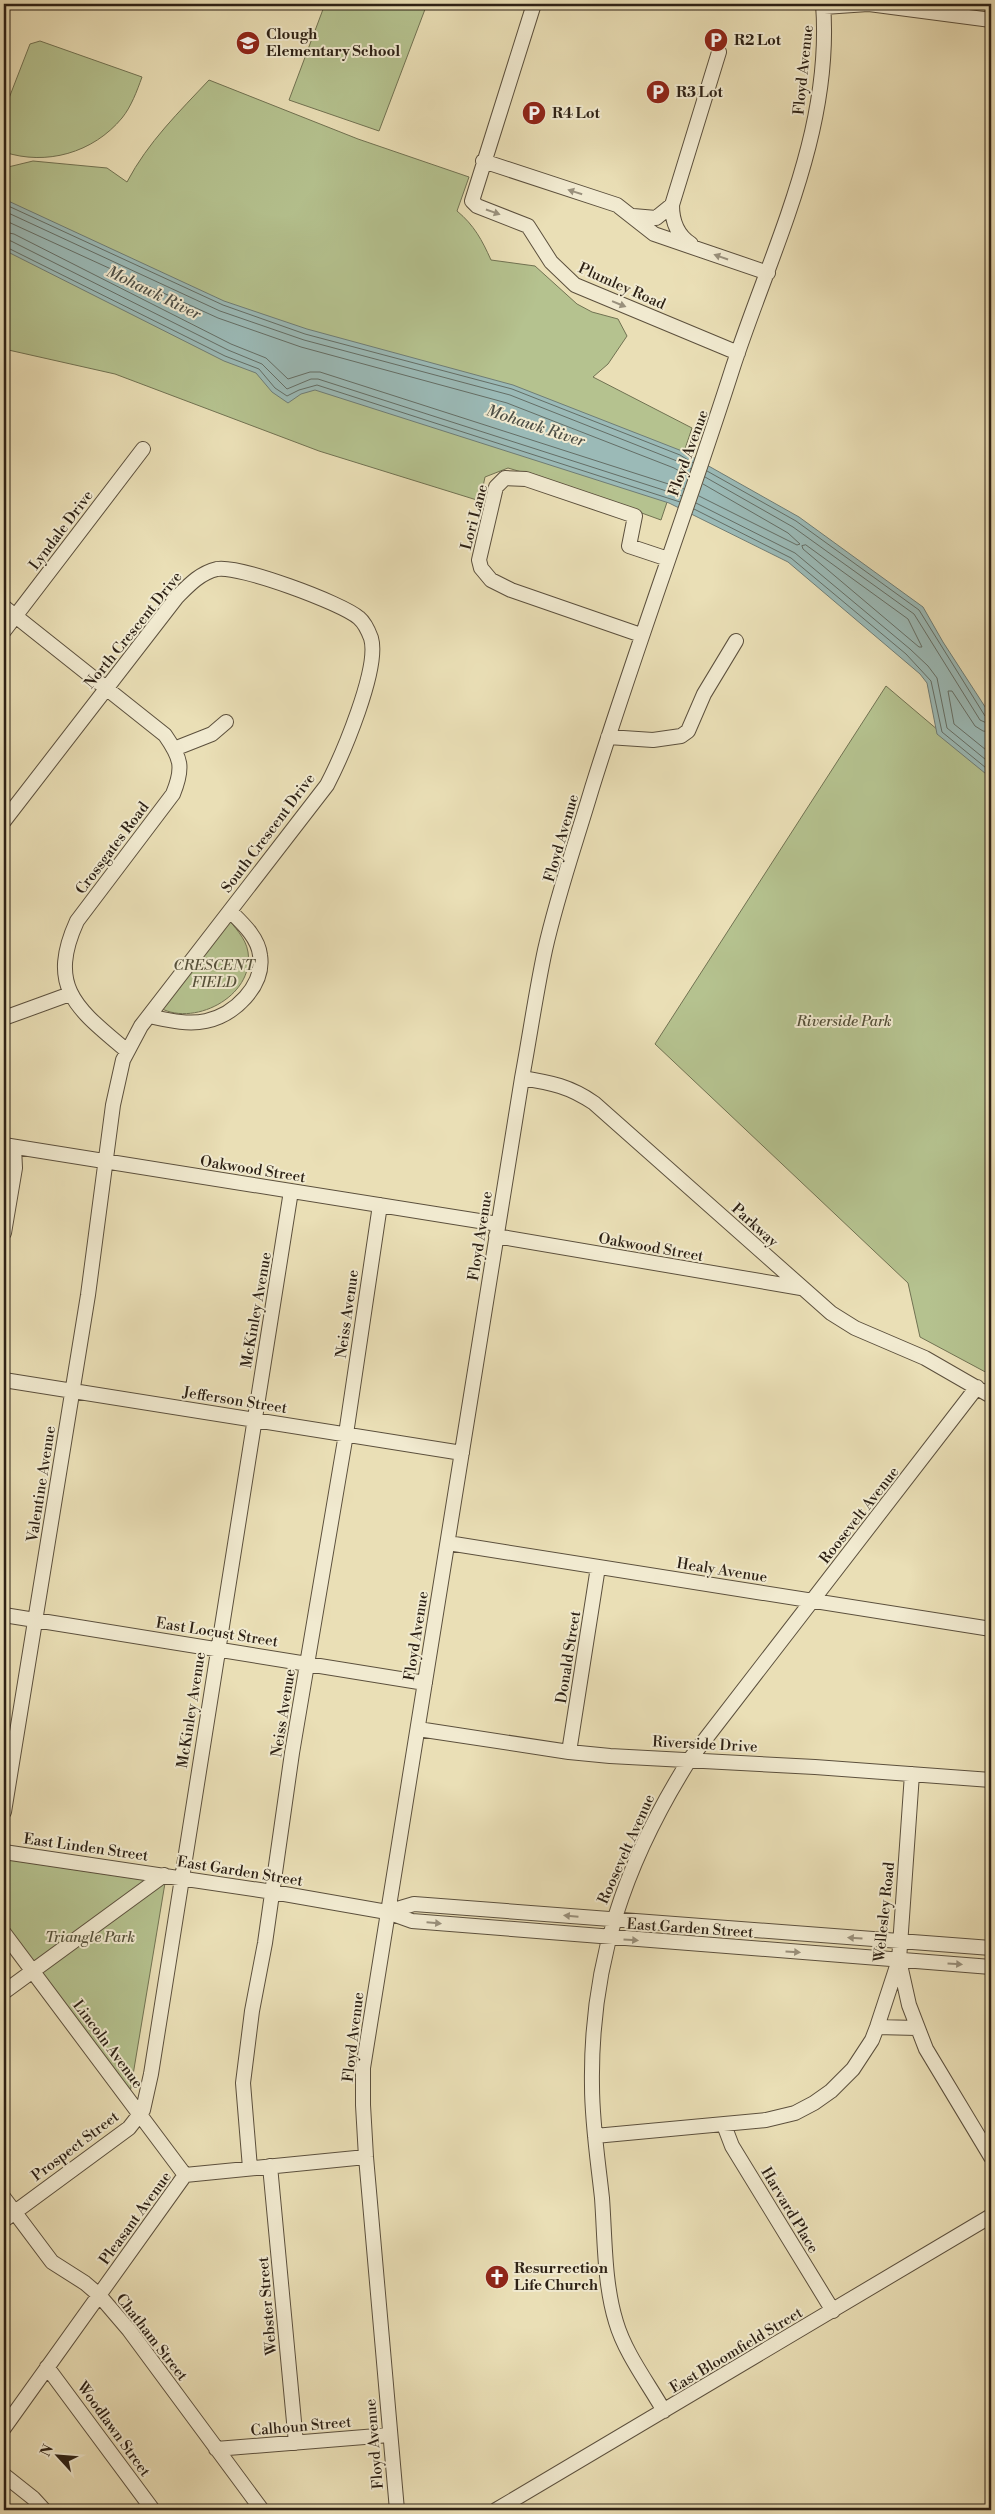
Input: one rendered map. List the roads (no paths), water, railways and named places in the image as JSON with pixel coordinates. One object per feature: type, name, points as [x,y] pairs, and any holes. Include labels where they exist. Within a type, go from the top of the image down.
[{"type":"street","name":"Plumley Road","points":[[534,4],[471,197],[473,204],[528,226],[551,262],[570,281],[587,291],[738,353]]},
{"type":"street","points":[[823,5],[868,4],[991,20]]},
{"type":"street","name":"Floyd Avenue","points":[[397,2510],[389,2435],[362,2105],[363,2068],[522,1078],[545,951],[608,737],[678,527],[800,179],[814,123],[822,78],[823,5]]},
{"type":"street","points":[[698,249],[680,234],[673,219],[672,205],[719,52]]},
{"type":"street","points":[[483,161],[611,203],[632,216],[646,230],[654,234],[768,273]]},
{"type":"street","points":[[632,216],[656,218],[672,205]]},
{"type":"street","name":"Lyndale Drive","points":[[4,631],[143,449]]},
{"type":"street","name":"Lori Lane","points":[[641,635],[511,590],[490,580],[484,573],[479,560],[496,487],[505,478],[526,479],[635,516],[630,546],[668,559]]},
{"type":"street","name":"North Crescent Drive","points":[[4,822],[177,597],[195,579],[218,569],[249,574],[342,606],[363,622]]},
{"type":"street","name":"Crossgates Road","points":[[4,607],[164,735],[174,749],[180,763],[180,770],[173,794],[77,921],[69,938],[65,960],[65,979],[70,994],[84,1015],[127,1051]]},
{"type":"street","name":"South Crescent Drive","points":[[127,1051],[149,1016],[316,801],[341,759],[355,720],[372,657],[372,640],[363,622]]},
{"type":"street","points":[[608,737],[661,740],[681,736],[688,731],[704,694],[736,641]]},
{"type":"street","points":[[174,749],[212,734],[226,722]]},
{"type":"street","points":[[149,1016],[179,1022],[200,1022],[226,1014],[241,1003],[254,985],[260,969],[260,954],[254,938],[230,911]]},
{"type":"street","points":[[4,1018],[70,994]]},
{"type":"street","points":[[107,1162],[113,1105],[127,1051]]},
{"type":"street","name":"Parkway","points":[[522,1078],[558,1084],[575,1090],[594,1104],[830,1314],[854,1328],[926,1358],[991,1396]]},
{"type":"street","points":[[4,1233],[15,1168],[9,1146]]},
{"type":"street","name":"Oakwood Street","points":[[9,1146],[380,1205],[767,1284],[800,1288]]},
{"type":"street","name":"Valentine Avenue","points":[[4,1812],[107,1162]]},
{"type":"street","name":"McKinley Avenue","points":[[141,2114],[151,2074],[217,1648],[234,1552],[253,1420],[291,1191]]},
{"type":"street","name":"Neiss Avenue","points":[[250,2168],[243,2083],[308,1663],[346,1434],[380,1205]]},
{"type":"street","name":"Jefferson Street","points":[[4,1380],[462,1453]]},
{"type":"street","name":"Roosevelt Avenue","points":[[664,2411],[623,2340],[616,2323],[612,2304],[592,2086],[593,2028],[600,1970],[607,1938],[646,1837],[665,1799],[690,1759],[977,1387]]},
{"type":"street","name":"Healy Avenue","points":[[448,1543],[991,1630]]},
{"type":"street","name":"Donald Street","points":[[570,1752],[598,1567]]},
{"type":"street","name":"East Locust Street","points":[[4,1615],[425,1683]]},
{"type":"street","name":"Riverside Drive","points":[[418,1729],[570,1752],[991,1780]]},
{"type":"street","name":"Wellesley Road","points":[[596,2136],[724,2125],[766,2120],[795,2113],[814,2103],[830,2091],[853,2069],[878,2028],[899,1960],[912,1774]]},
{"type":"street","name":"East Linden Street","points":[[4,1852],[164,1875]]},
{"type":"street","name":"East Garden Street","points":[[4,1992],[164,1875],[387,1912],[412,1921],[607,1938],[991,1967]]},
{"type":"street","name":"East Garden Street","points":[[387,1912],[414,1904],[991,1948]]},
{"type":"street","name":"Lincoln Avenue","points":[[4,1933],[185,2175]]},
{"type":"street","points":[[899,1960],[917,2028],[939,2074],[991,2157]]},
{"type":"street","points":[[878,2028],[917,2028]]},
{"type":"street","name":"Prospect Street","points":[[9,2216],[128,2128],[141,2114]]},
{"type":"street","name":"Harvard Place","points":[[724,2125],[732,2146],[833,2310]]},
{"type":"street","name":"Pleasant Avenue","points":[[4,2428],[185,2175],[366,2157]]},
{"type":"street","name":"Webster Street","points":[[270,2166],[296,2443]]},
{"type":"street","name":"Chatham Street","points":[[4,2198],[9,2216],[52,2262],[85,2283],[99,2295],[129,2330],[262,2510]]},
{"type":"street","name":"East Bloomfield Street","points":[[496,2510],[991,2216]]},
{"type":"street","name":"Woodlawn Street","points":[[47,2367],[153,2510]]},
{"type":"street","name":"Calhoun Street","points":[[216,2449],[389,2435]]},
{"type":"street","points":[[4,2474],[21,2487],[44,2510]]},
{"type":"water","name":"Mohawk River","points":[[4,199],[224,301],[307,329],[513,385],[682,451],[799,517],[923,607],[943,642],[991,716],[991,778],[937,734],[927,683],[920,674],[788,562],[669,503],[315,390],[301,394],[288,403],[272,392],[256,373],[224,361],[4,250]]},
{"type":"place","name":"R2 Lot","points":[[716,40]]},
{"type":"place","name":"Clough Elementary School","points":[[248,43]]},
{"type":"place","name":"R3 Lot","points":[[658,92]]},
{"type":"place","name":"R4 Lot","points":[[534,113]]},
{"type":"place","name":"Resurrection Life Church","points":[[497,2277]]},
{"type":"park label","name":"CRESCENT FIELD","points":[[214,974]]},
{"type":"park label","name":"Riverside Park","points":[[844,1021]]},
{"type":"park label","name":"Triangle Park","points":[[90,1937]]}]
